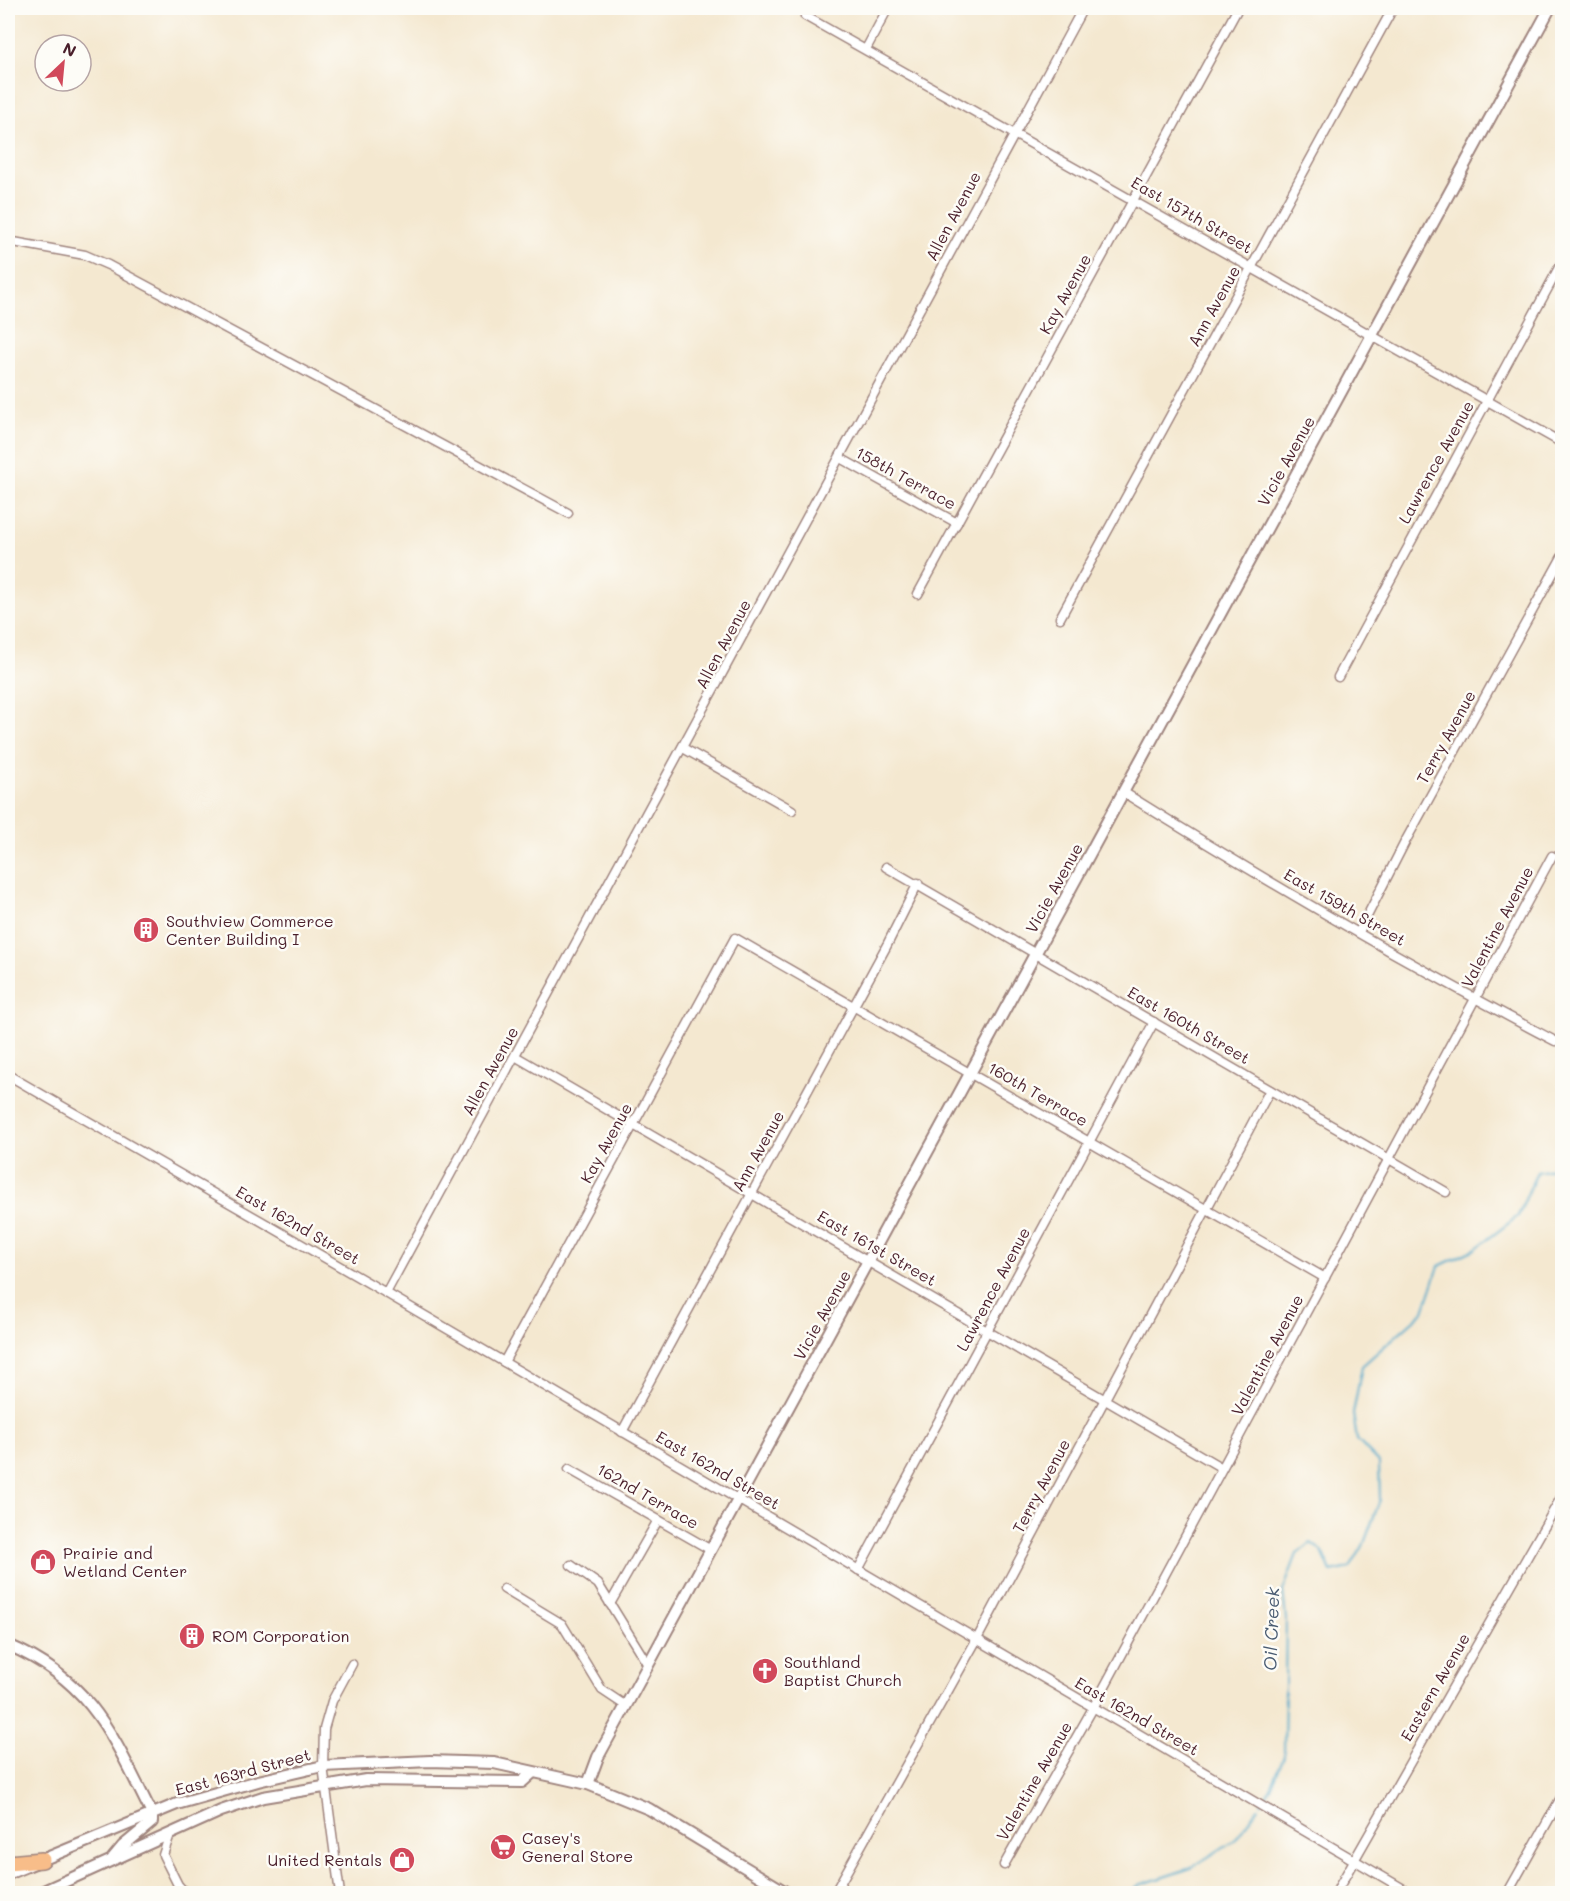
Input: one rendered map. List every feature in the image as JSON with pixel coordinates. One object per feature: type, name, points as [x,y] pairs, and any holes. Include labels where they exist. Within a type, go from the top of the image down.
[{"type":"highway","points":[[8,1863],[42,1860]]},
{"type":"street","points":[[866,49],[888,8]]},
{"type":"street","name":"Allen Avenue","points":[[386,1293],[1083,8]]},
{"type":"street","name":"Kay Avenue","points":[[918,594],[1238,8]]},
{"type":"street","name":"Ann Avenue","points":[[1060,618],[1393,8]]},
{"type":"street","name":"Vicie Avenue","points":[[588,1784],[598,1757],[1550,8]]},
{"type":"street","name":"East 157th Street","points":[[805,16],[1563,443]]},
{"type":"street","points":[[8,241],[85,255],[108,266],[568,513]]},
{"type":"street","name":"Lawrence Avenue","points":[[1338,677],[1563,262]]},
{"type":"street","name":"158th Terrace","points":[[840,459],[957,523]]},
{"type":"street","name":"Terry Avenue","points":[[1359,932],[1405,842],[1563,557]]},
{"type":"street","points":[[683,748],[792,810]]},
{"type":"street","name":"East 159th Street","points":[[1123,792],[1239,865],[1555,1041]]},
{"type":"street","name":"Valentine Avenue","points":[[1004,1866],[1093,1708],[1551,856]]},
{"type":"street","name":"East 160th Street","points":[[886,867],[918,883],[1446,1192]]},
{"type":"street","name":"Ann Avenue","points":[[622,1432],[918,883]]},
{"type":"street","name":"Kay Avenue","points":[[504,1362],[735,938]]},
{"type":"street","name":"160th Terrace","points":[[735,938],[1325,1278]]},
{"type":"street","name":"Lawrence Avenue","points":[[858,1570],[1154,1022]]},
{"type":"street","name":"East 161st Street","points":[[515,1056],[1222,1468]]},
{"type":"street","name":"East 162nd Street","points":[[8,1075],[386,1293],[1412,1893]]},
{"type":"street","name":"Terry Avenue","points":[[834,1893],[976,1639],[1270,1090]]},
{"type":"street","name":"162nd Terrace","points":[[569,1468],[711,1550]]},
{"type":"street","name":"Eastern Avenue","points":[[1335,1893],[1563,1496]]},
{"type":"street","points":[[610,1604],[658,1520]]},
{"type":"street","points":[[572,1565],[593,1579],[648,1665]]},
{"type":"street","points":[[504,1589],[562,1624],[602,1690],[626,1706]]},
{"type":"street","points":[[8,1645],[61,1674],[93,1707],[109,1728],[152,1814],[152,1822],[123,1846],[111,1860]]},
{"type":"street","points":[[340,1893],[323,1767],[324,1729],[332,1701],[352,1664]]},
{"type":"street","name":"East 163rd Street","points":[[8,1874],[152,1814],[228,1788],[323,1767],[430,1761],[494,1763],[527,1768],[532,1773],[588,1784],[649,1809],[789,1893]]},
{"type":"street","name":"East 163rd Street","points":[[37,1893],[221,1811],[263,1797],[366,1780],[522,1782],[532,1773]]},
{"type":"street","points":[[1507,1893],[1563,1796]]},
{"type":"street","points":[[163,1855],[170,1834]]},
{"type":"street","points":[[142,1846],[163,1855],[178,1886],[186,1893]]},
{"type":"waterway","name":"Oil Creek","points":[[1261,1803],[1271,1788],[1284,1756],[1286,1619],[1283,1591],[1297,1554],[1311,1543],[1322,1551],[1331,1572],[1350,1568],[1363,1546],[1380,1500],[1379,1463],[1357,1440],[1353,1414],[1362,1366],[1424,1311],[1439,1266],[1475,1249],[1518,1216],[1537,1172],[1562,1167]]},
{"type":"waterway","name":"Oil Creek","points":[[1130,1894],[1139,1885],[1191,1868],[1236,1839],[1258,1808]]},
{"type":"place","name":"Southview Commerce Center Building I","points":[[146,930]]},
{"type":"place","name":"Prairie and Wetland Center","points":[[43,1562]]},
{"type":"place","name":"ROM Corporation","points":[[192,1636]]},
{"type":"place","name":"Southland Baptist Church","points":[[765,1671]]},
{"type":"place","name":"Casey's General Store","points":[[503,1847]]},
{"type":"place","name":"United Rentals","points":[[402,1860]]}]
